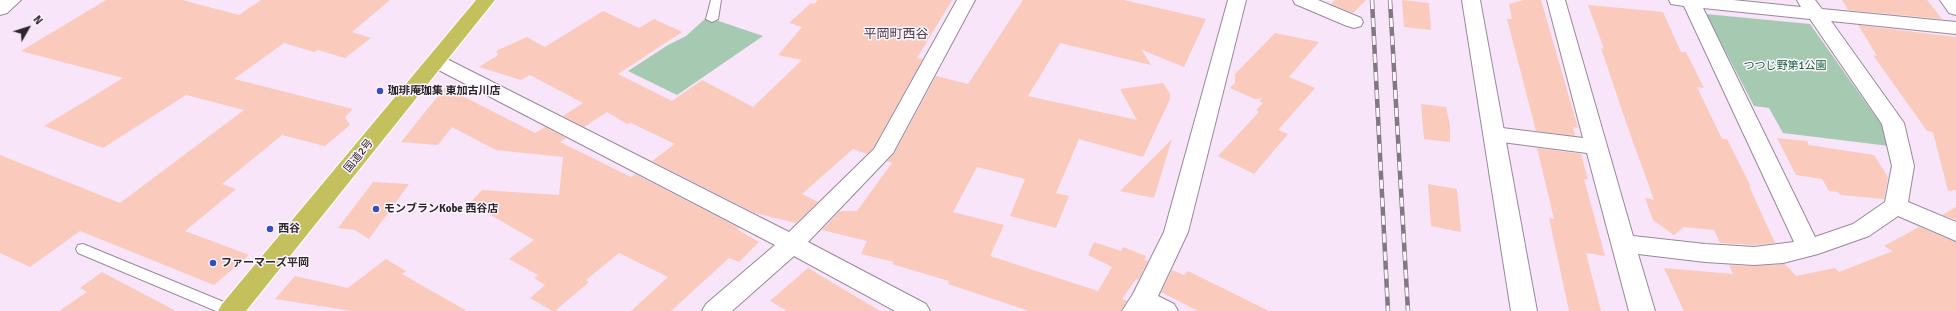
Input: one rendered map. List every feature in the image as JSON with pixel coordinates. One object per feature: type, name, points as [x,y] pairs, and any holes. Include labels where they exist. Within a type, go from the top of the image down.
[{"type":"highway","name":"国道2号","points":[[231,311],[486,0]]},
{"type":"street","points":[[0,9],[12,0]]},
{"type":"street","points":[[1166,311],[1139,305],[1176,232],[1237,0]]},
{"type":"street","points":[[1302,0],[1354,22]]},
{"type":"street","points":[[1471,0],[1524,311]]},
{"type":"street","points":[[1556,0],[1625,244],[1642,311]]},
{"type":"street","points":[[1809,248],[1686,0],[1811,7],[1956,28]]},
{"type":"street","points":[[1948,0],[1956,9]]},
{"type":"street","points":[[715,311],[792,244],[882,153],[960,2]]},
{"type":"street","points":[[1625,244],[1705,253],[1754,256],[1783,254],[1809,248],[1861,230],[1896,206],[1903,166],[1893,123],[1811,7]]},
{"type":"street","points":[[436,61],[792,244],[917,311]]},
{"type":"street","points":[[1494,134],[1598,147]]},
{"type":"street","points":[[1896,206],[1956,232]]},
{"type":"lane","points":[[712,19],[716,0]]},
{"type":"lane","points":[[83,249],[231,311]]},
{"type":"green space","name":"つつじ野第1公園","points":[[1706,14],[1810,24],[1881,124],[1889,146],[1783,133],[1769,108],[1754,106]]},
{"type":"green space","points":[[707,17],[763,36],[677,95],[628,71],[668,45],[686,36]]},
{"type":"building","points":[[106,0],[182,0],[239,15],[261,0],[390,0],[352,32],[371,38],[345,58],[318,50],[314,52],[284,43],[234,79],[353,109],[345,117],[350,125],[325,146],[282,135],[222,184],[236,189],[185,231],[249,255],[214,285],[80,231],[30,267],[0,253],[0,155],[120,203],[244,110],[186,95],[103,148],[44,126],[123,78],[21,51]]},
{"type":"building","points":[[818,0],[952,0],[917,58],[923,59],[873,148],[867,154],[853,149],[802,194],[818,202],[796,223],[755,213],[652,161],[675,144],[631,123],[627,124],[607,112],[584,127],[563,116],[583,103],[530,75],[521,80],[479,67],[498,55],[496,51],[527,37],[545,47],[603,11],[639,28],[654,19],[682,32],[618,74],[672,101],[702,80],[753,107],[802,60],[778,55],[802,27],[789,23],[811,3],[814,4]]},
{"type":"building","points":[[1023,0],[1124,0],[1206,19],[1184,67],[1142,50],[1151,65],[1060,43],[1028,96],[1137,120],[1120,89],[1163,83],[1170,94],[1170,99],[1143,157],[1079,139],[1056,193],[1069,196],[1056,228],[1010,216],[1025,179],[977,167],[953,212],[1004,225],[990,256],[1098,291],[1112,267],[1088,255],[1094,242],[1121,251],[1123,247],[1146,256],[1144,260],[1148,261],[1138,280],[1136,279],[1122,299],[1127,301],[1121,311],[1029,311],[948,284],[949,281],[892,264],[894,262],[861,254],[867,241],[822,230],[840,211],[857,211],[892,163],[887,161],[894,154],[936,76],[968,84]]},
{"type":"building","points":[[1335,0],[1366,0],[1353,13],[1331,4]]},
{"type":"building","points":[[1402,0],[1429,3],[1431,30],[1404,27]]},
{"type":"building","points":[[1524,0],[1541,0],[1578,128],[1573,127],[1575,136],[1536,131],[1507,19],[1512,19],[1509,4]]},
{"type":"building","points":[[1842,0],[1927,0],[1942,19],[1848,10]]},
{"type":"building","points":[[1588,5],[1663,12],[1681,52],[1686,52],[1704,88],[1697,87],[1722,139],[1727,139],[1751,187],[1749,186],[1775,243],[1754,245],[1720,243],[1714,230],[1684,227],[1674,235],[1653,220],[1645,198],[1654,200],[1627,125],[1601,48],[1604,49]]},
{"type":"building","points":[[1858,25],[1956,37],[1956,190],[1948,191],[1933,132],[1927,131],[1873,55],[1877,56]]},
{"type":"building","points":[[1275,33],[1319,42],[1289,77],[1315,88],[1278,130],[1288,134],[1254,174],[1218,156],[1259,112],[1256,110],[1263,103],[1259,101],[1263,98],[1255,99],[1230,88],[1235,83],[1235,74]]},
{"type":"building","points":[[445,87],[535,133],[545,127],[566,138],[560,142],[631,177],[635,174],[739,228],[738,230],[759,242],[739,262],[729,258],[671,311],[631,311],[668,277],[619,253],[586,280],[589,282],[555,311],[552,311],[530,298],[545,285],[534,278],[538,275],[509,259],[534,240],[470,203],[482,190],[559,195],[563,157],[496,150],[452,127],[438,145],[401,142]]},
{"type":"building","points":[[1421,104],[1446,107],[1450,125],[1450,142],[1424,139]]},
{"type":"building","points":[[1777,138],[1807,141],[1809,145],[1874,155],[1888,177],[1884,199],[1841,195],[1837,192],[1829,191],[1822,179],[1796,175]]},
{"type":"building","points":[[1172,139],[1154,198],[1120,191]]},
{"type":"building","points":[[1537,148],[1581,154],[1588,180],[1584,179],[1605,256],[1586,253],[1601,311],[1569,311],[1549,218],[1554,219]]},
{"type":"building","points":[[373,182],[409,184],[369,239],[355,230],[338,228]]},
{"type":"building","points":[[1428,184],[1457,189],[1461,232],[1431,226]]},
{"type":"building","points":[[1956,207],[1956,220],[1942,215]]},
{"type":"building","points":[[1919,227],[1956,242],[1956,311],[1684,311],[1664,268],[1733,274],[1729,265],[1754,266],[1785,264],[1796,276],[1835,268],[1839,272],[1893,251],[1884,246]]},
{"type":"building","points":[[386,259],[406,271],[402,274],[467,311],[352,311],[275,299],[295,276],[348,288]]},
{"type":"building","points":[[808,268],[880,311],[787,311],[770,301]]},
{"type":"building","points":[[1172,270],[1184,275],[1188,271],[1269,311],[1198,311],[1161,292]]},
{"type":"building","points":[[102,272],[176,311],[59,311],[87,292],[80,288]]},
{"type":"railway","points":[[1372,0],[1388,311]]},
{"type":"railway","points":[[1390,0],[1408,311]]},
{"type":"place","name":"珈琲庵珈集 東加古川店","points":[[380,91]]},
{"type":"place","name":"モンブランKobe 西谷店","points":[[376,209]]},
{"type":"place","name":"西谷","points":[[270,229]]},
{"type":"place","name":"ファーマーズ平岡","points":[[213,263]]},
{"type":"district","name":"平岡町西谷","points":[[896,35]]}]
